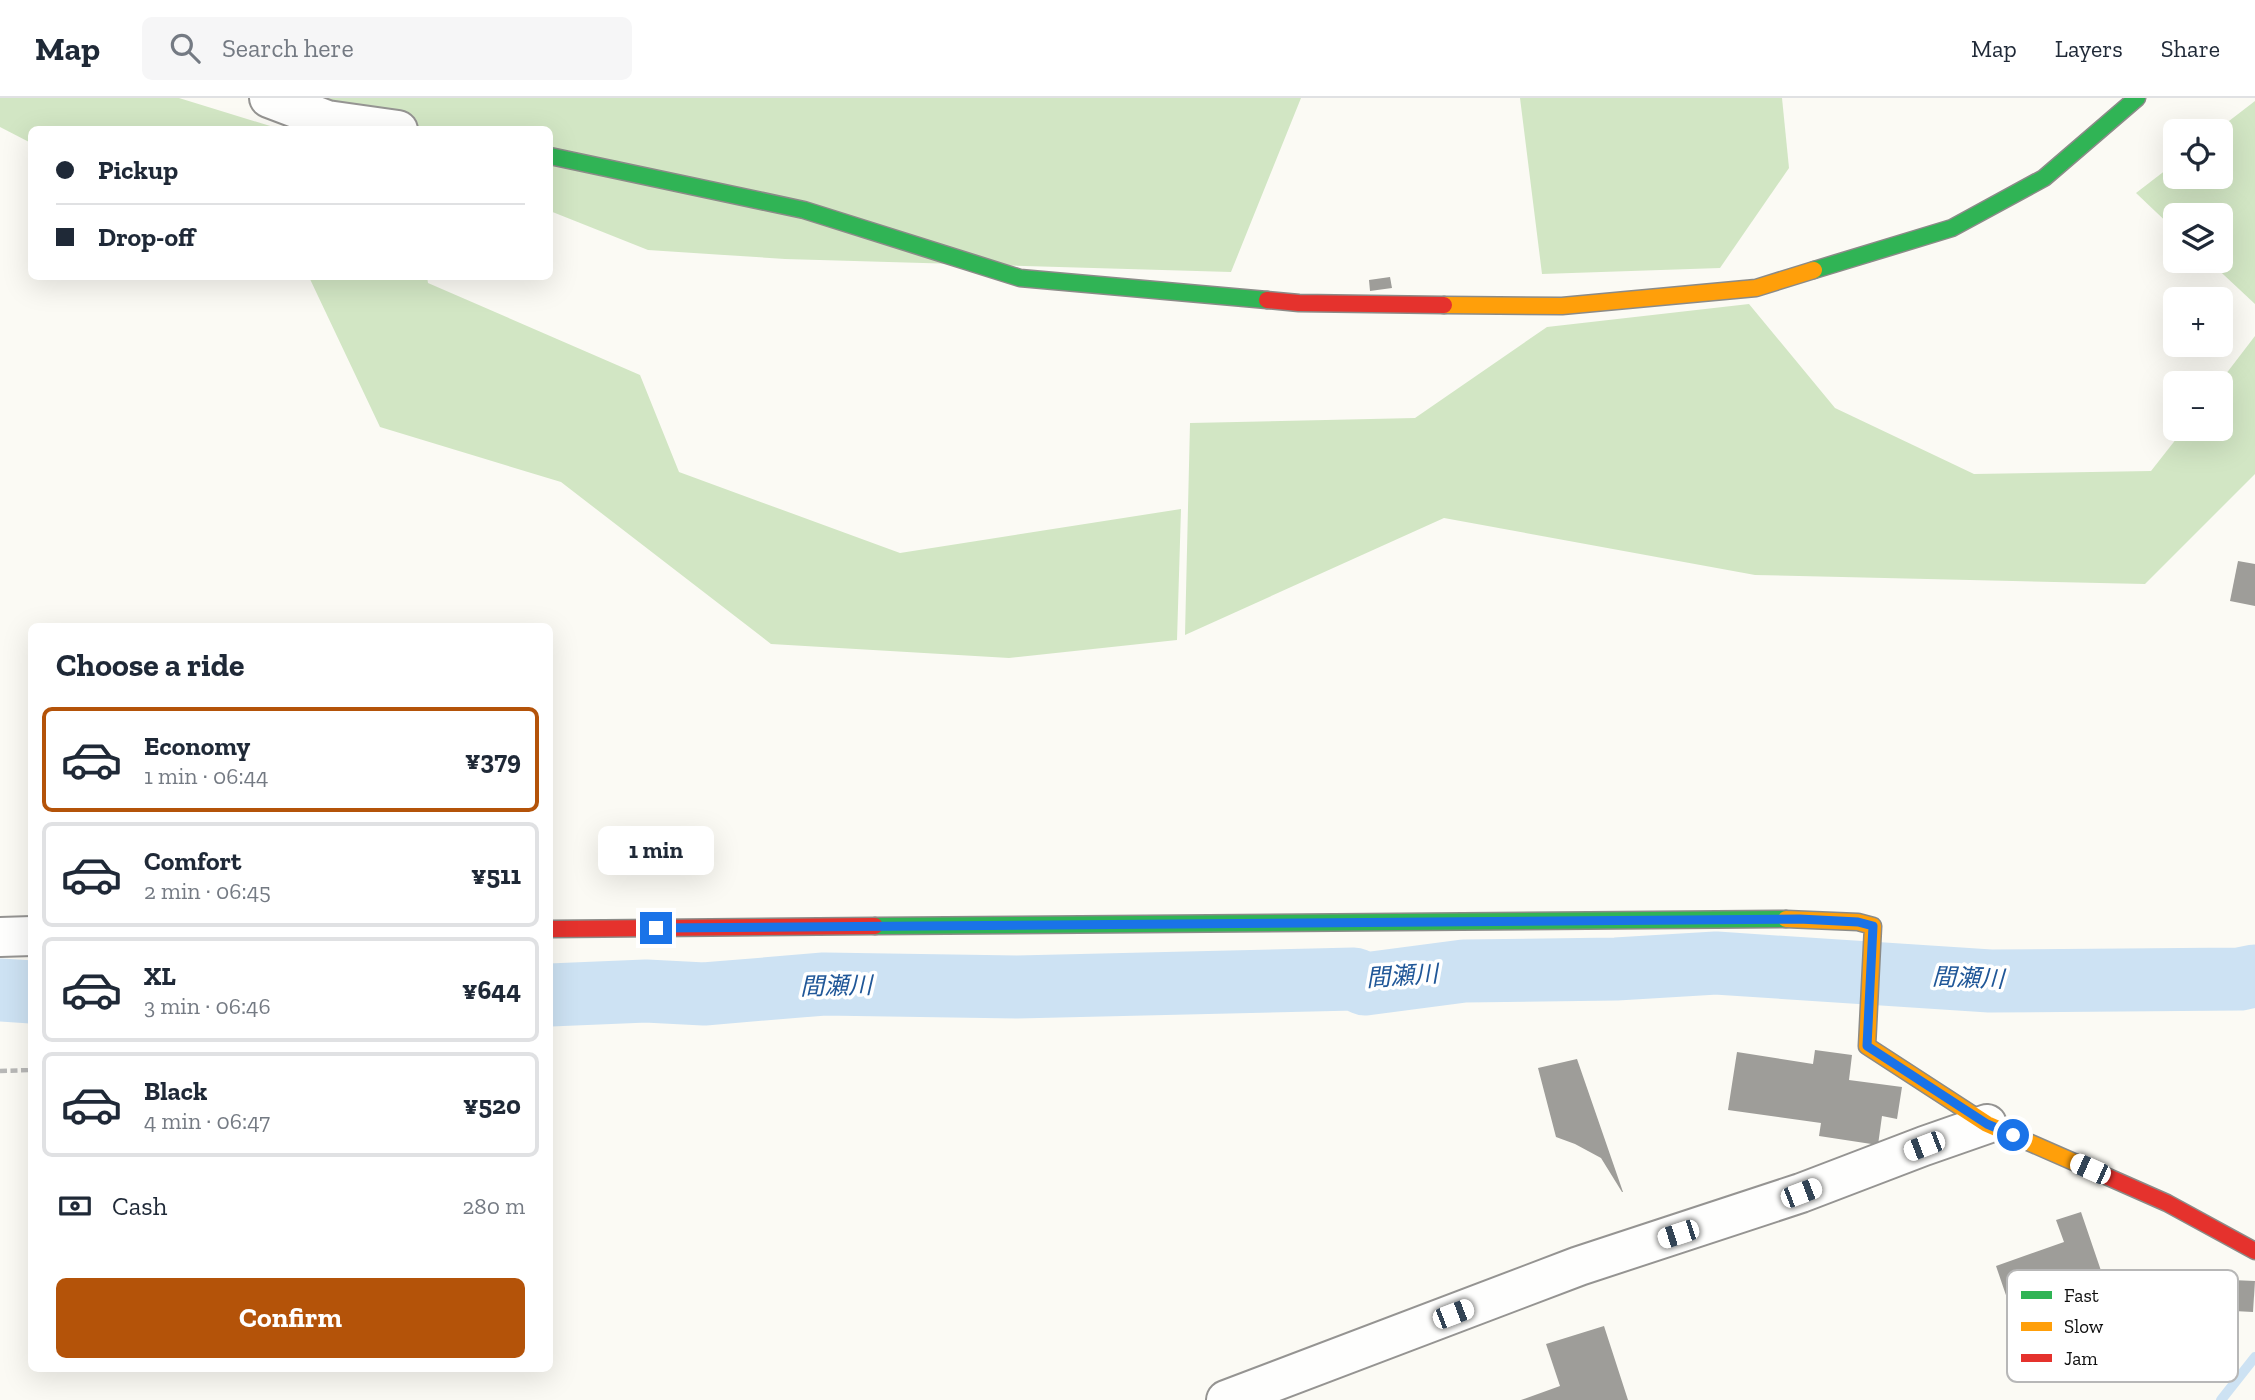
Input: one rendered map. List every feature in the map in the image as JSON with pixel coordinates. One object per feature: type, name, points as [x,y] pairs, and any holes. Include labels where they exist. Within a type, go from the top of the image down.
[{"type":"street","points":[[269,98],[327,120],[370,126]]},
{"type":"street","points":[[553,157],[804,210],[1020,278],[1299,303],[1562,306],[1756,288],[1952,228],[2043,178],[2137,98]]},
{"type":"street","points":[[553,929],[1799,919],[1858,922],[1873,926],[1867,1046],[1987,1124],[2167,1203],[2255,1251]]},
{"type":"street","points":[[0,937],[28,936]]},
{"type":"street","points":[[1226,1400],[1579,1266],[1801,1193],[1987,1124]]},
{"type":"path","points":[[0,1071],[28,1070]]},
{"type":"green space","points":[[0,98],[179,98],[270,126],[28,126],[28,141],[0,127]]},
{"type":"green space","points":[[321,98],[1301,98],[1231,272],[785,259],[648,250],[553,212],[553,126],[375,126]]},
{"type":"green space","points":[[1520,98],[1782,98],[1789,168],[1720,268],[1542,274]]},
{"type":"green space","points":[[2255,101],[2255,304],[2222,273],[2233,273],[2233,203],[2163,203],[2163,219],[2136,193],[2163,172],[2163,189],[2233,189],[2232,119]]},
{"type":"green space","points":[[310,280],[428,280],[428,283],[640,375],[679,472],[900,553],[1181,509],[1177,640],[1009,658],[771,644],[561,482],[380,427]]},
{"type":"green space","points":[[1749,304],[1835,408],[1974,474],[2151,471],[2175,441],[2233,441],[2233,371],[2228,371],[2255,336],[2255,474],[2145,584],[1755,575],[1444,518],[1185,635],[1190,423],[1415,418],[1547,327]]},
{"type":"building","points":[[1390,277],[1392,288],[1370,291],[1369,280]]},
{"type":"building","points":[[2238,561],[2255,564],[2255,606],[2230,601]]},
{"type":"building","points":[[1815,1050],[1852,1055],[1849,1080],[1902,1087],[1897,1119],[1882,1116],[1878,1145],[1819,1136],[1821,1123],[1728,1110],[1737,1052],[1813,1064]]},
{"type":"building","points":[[1577,1059],[1623,1192],[1601,1158],[1556,1137],[1538,1068]]},
{"type":"building","points":[[2081,1212],[2101,1270],[2007,1270],[2007,1298],[1996,1266],[2064,1242],[2056,1220]]},
{"type":"building","points":[[2238,1280],[2255,1281],[2253,1312],[2238,1311]]},
{"type":"building","points":[[1604,1326],[1628,1400],[1521,1400],[1560,1386],[1546,1344]]},
{"type":"waterway","name":"間瀬川","points":[[553,995],[646,991],[704,994],[824,984],[1017,987],[1354,979],[1365,984],[1464,971],[1616,969],[1716,963],[1990,981],[2240,979],[2255,976]]},
{"type":"waterway","name":"間瀬川","points":[[0,990],[28,992]]},
{"type":"waterway","points":[[2238,1378],[2255,1357]]},
{"type":"waterway","points":[[2221,1400],[2235,1382]]},
{"type":"traffic: fast","points":[[1814,270],[1952,228],[2044,178],[2137,98]]},
{"type":"traffic: fast","points":[[553,157],[804,210],[1020,278],[1267,300]]},
{"type":"traffic: fast","points":[[875,926],[1786,919]]},
{"type":"traffic: slow","points":[[1444,305],[1562,306],[1756,288],[1814,270]]},
{"type":"traffic: slow","points":[[1786,919],[1858,922],[1873,926],[1867,1046],[1987,1124],[2099,1173]]},
{"type":"traffic: jam","points":[[1267,300],[1444,305]]},
{"type":"traffic: jam","points":[[553,929],[875,926]]},
{"type":"traffic: jam","points":[[2099,1173],[2167,1203],[2255,1251]]},
{"type":"route","points":[[656,928],[1799,919],[1858,922],[1873,926],[1867,1046],[1987,1124],[2013,1135]]}]
